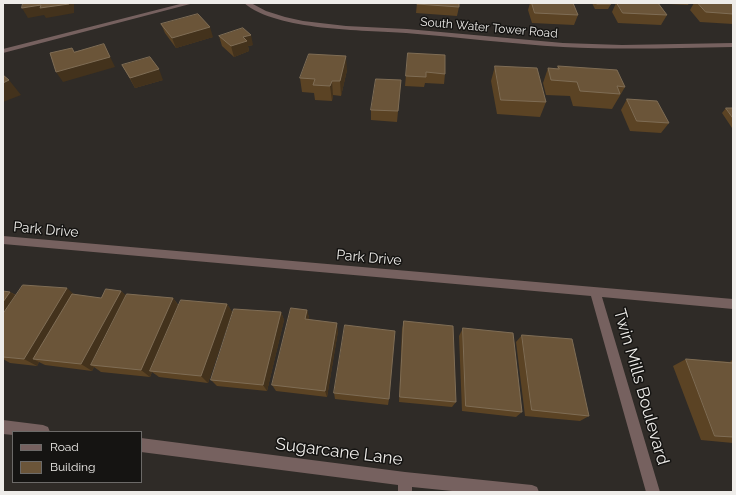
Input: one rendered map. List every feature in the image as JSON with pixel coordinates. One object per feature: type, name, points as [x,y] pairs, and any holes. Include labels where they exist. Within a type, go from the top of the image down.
[{"type":"street","points":[[3,51],[191,3]]},
{"type":"street","name":"South Water Tower Road","points":[[247,3],[267,13],[333,26],[461,36],[525,43],[617,48],[733,45]]},
{"type":"street","name":"Park Drive","points":[[3,240],[733,304]]},
{"type":"street","name":"Twin Mills Boulevard","points":[[596,292],[653,492]]},
{"type":"street","points":[[3,427],[35,431]]},
{"type":"street","name":"Sugarcane Lane","points":[[142,445],[405,485],[532,492]]},
{"type":"building","points":[[23,3],[69,4],[40,8],[41,5],[22,8]]},
{"type":"building","points":[[459,3],[459,7],[417,4]]},
{"type":"building","points":[[532,3],[573,3],[578,15],[535,13]]},
{"type":"building","points":[[610,3],[611,4],[597,4]]},
{"type":"building","points":[[617,3],[658,3],[667,15],[623,13]]},
{"type":"building","points":[[698,3],[733,3],[733,14],[706,12]]},
{"type":"building","points":[[198,14],[210,27],[172,38],[161,24]]},
{"type":"building","points":[[243,28],[251,35],[243,37],[247,41],[231,46],[219,36]]},
{"type":"building","points":[[104,44],[110,57],[56,72],[50,53],[72,48],[74,52]]},
{"type":"building","points":[[408,53],[445,55],[445,74],[426,72],[426,77],[406,76]]},
{"type":"building","points":[[309,54],[346,56],[340,81],[332,81],[330,86],[313,85],[315,79],[300,78]]},
{"type":"building","points":[[150,57],[159,69],[130,78],[122,65]]},
{"type":"building","points":[[495,66],[537,68],[546,102],[501,100]]},
{"type":"building","points":[[558,66],[617,70],[625,87],[617,86],[620,94],[580,91],[577,82],[551,80],[548,68],[559,69]]},
{"type":"building","points":[[3,75],[9,80],[3,83]]},
{"type":"building","points":[[376,79],[401,80],[398,111],[371,110]]},
{"type":"building","points":[[627,99],[657,101],[669,123],[637,121]]},
{"type":"building","points":[[726,108],[733,108],[733,118]]},
{"type":"building","points":[[23,285],[67,288],[24,359],[3,357],[3,314]]},
{"type":"building","points":[[106,289],[121,291],[81,364],[33,359],[72,294],[101,298]]},
{"type":"building","points":[[3,291],[10,292],[3,302]]},
{"type":"building","points":[[127,294],[173,298],[141,370],[91,365]]},
{"type":"building","points":[[181,300],[227,304],[201,376],[150,371]]},
{"type":"building","points":[[291,308],[307,310],[305,319],[337,323],[325,391],[272,385]]},
{"type":"building","points":[[234,309],[281,312],[263,385],[211,380]]},
{"type":"building","points":[[404,321],[453,326],[456,402],[400,397]]},
{"type":"building","points":[[345,325],[395,331],[389,399],[334,393]]},
{"type":"building","points":[[463,328],[513,333],[522,412],[466,406]]},
{"type":"building","points":[[522,335],[572,339],[589,416],[532,410]]},
{"type":"building","points":[[686,359],[733,363],[733,437],[715,436]]}]
